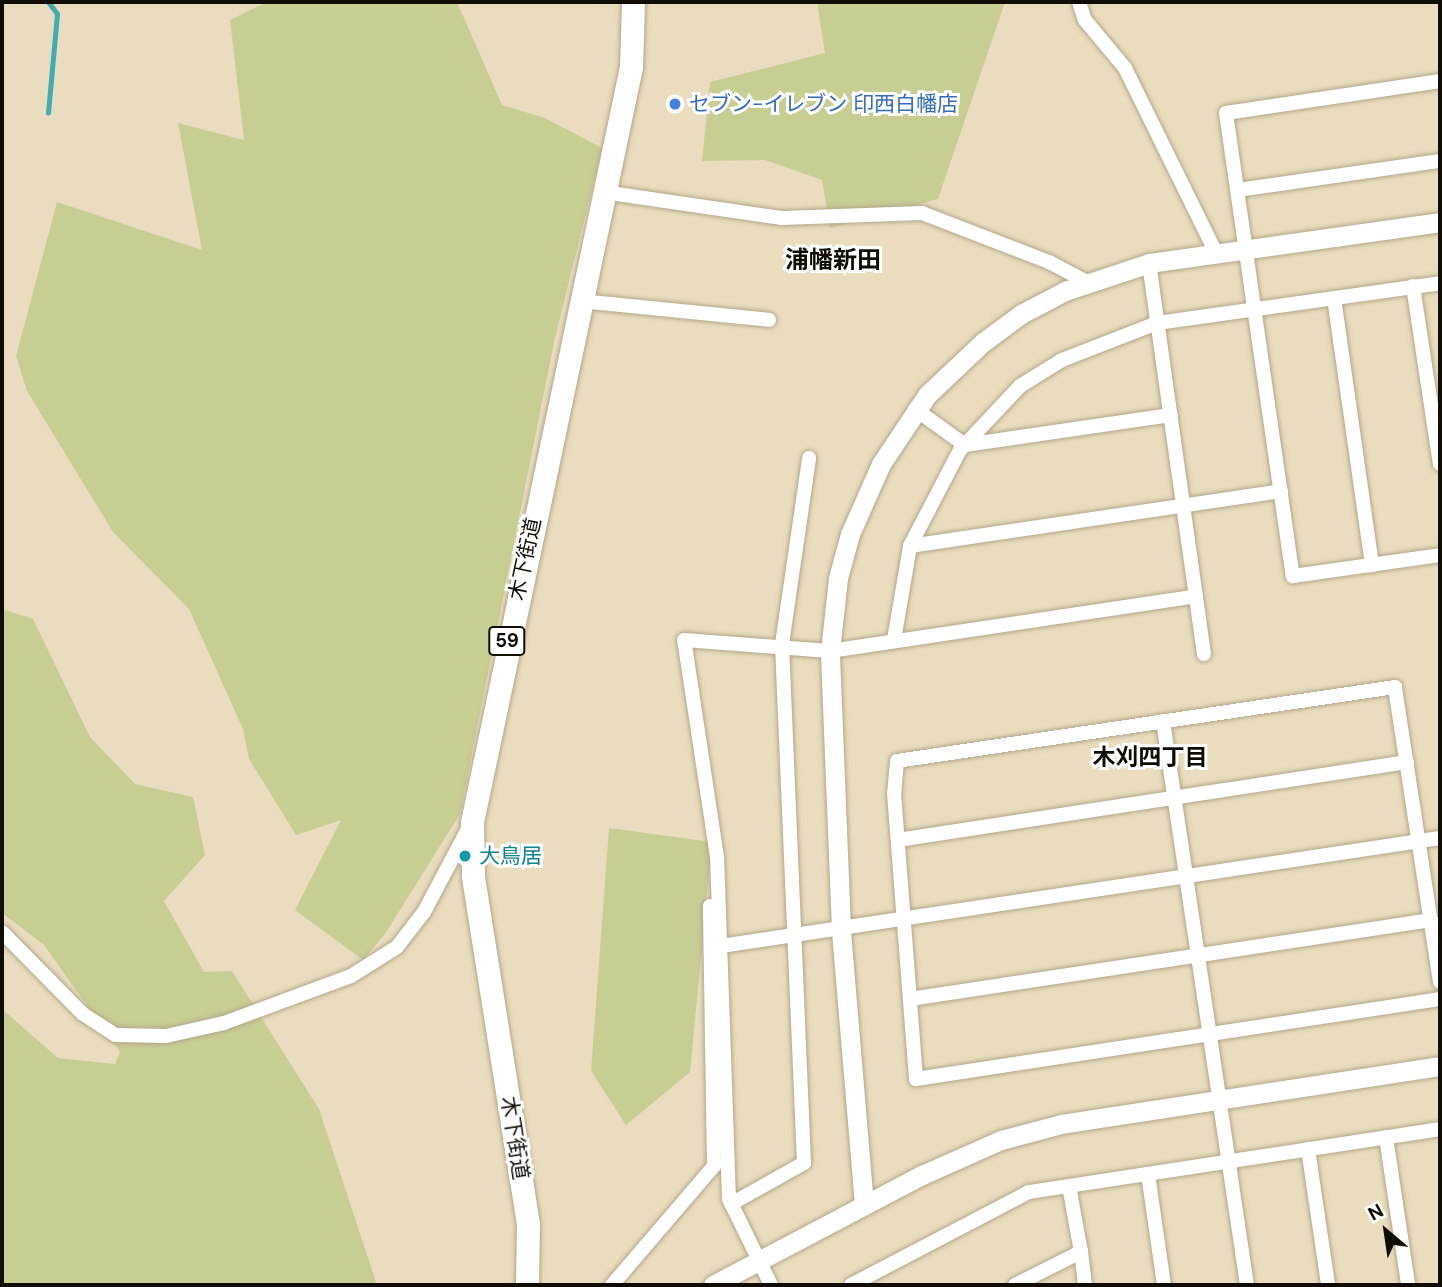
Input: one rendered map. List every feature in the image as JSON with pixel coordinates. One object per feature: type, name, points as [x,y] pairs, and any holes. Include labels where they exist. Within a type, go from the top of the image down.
[{"type":"main road","name":"木下街道","points":[[527,1285],[528,1224],[473,875],[472,822],[631,66],[633,2]]},
{"type":"street","points":[[1079,2],[1086,20],[1125,68],[1217,255]]},
{"type":"street","points":[[1440,81],[1226,113],[1293,576],[1440,555]]},
{"type":"street","points":[[1238,190],[1440,161]]},
{"type":"street","points":[[603,192],[782,218],[922,213],[1049,262],[1088,283]]},
{"type":"street","points":[[864,1205],[841,929],[830,651],[838,578],[864,495],[915,409],[982,343],[1021,314],[1088,283],[1149,263],[1440,222]]},
{"type":"street","points":[[1149,263],[1204,654]]},
{"type":"street","points":[[894,640],[910,546],[965,445],[1020,387],[1062,360],[1157,323],[1440,283]]},
{"type":"street","points":[[1413,286],[1440,464]]},
{"type":"street","points":[[1334,298],[1372,565]]},
{"type":"street","points":[[580,301],[769,320]]},
{"type":"street","points":[[915,409],[965,445],[1171,415]]},
{"type":"street","points":[[731,1204],[804,1163],[792,936],[782,644],[809,458]]},
{"type":"street","points":[[910,546],[1281,491]]},
{"type":"street","points":[[771,1285],[731,1204],[718,875],[684,640],[782,644],[830,651],[1196,596]]},
{"type":"street","points":[[1440,982],[1395,687],[897,761],[898,840],[916,1079],[1440,999]]},
{"type":"street","points":[[1163,721],[1247,1285]]},
{"type":"street","points":[[898,840],[1407,762]]},
{"type":"street","points":[[2,932],[83,1014],[115,1035],[166,1036],[224,1023],[351,976],[397,947],[424,912],[472,822]]},
{"type":"street","points":[[721,946],[1440,838]]},
{"type":"street","points":[[612,1285],[714,1166],[710,925],[711,882],[718,875]]},
{"type":"street","points":[[910,999],[1431,920]]},
{"type":"street","points":[[713,1285],[864,1205],[1001,1140],[1061,1124],[1440,1066]]},
{"type":"street","points":[[850,1285],[1029,1192],[1440,1129]]},
{"type":"street","points":[[1386,1137],[1408,1285]]},
{"type":"street","points":[[1308,1149],[1328,1285]]},
{"type":"street","points":[[1147,1174],[1164,1285]]},
{"type":"street","points":[[1069,1186],[1085,1285]]},
{"type":"street","points":[[1015,1285],[1081,1252]]},
{"type":"green space","points":[[267,2],[457,2],[502,105],[545,118],[602,148],[554,342],[460,814],[385,934],[363,960],[295,910],[341,820],[296,835],[249,759],[243,729],[189,609],[113,532],[27,391],[16,356],[57,202],[202,250],[178,123],[244,140],[230,20]]},
{"type":"green space","points":[[817,2],[1005,2],[938,199],[830,228],[822,180],[765,160],[702,161],[710,82],[825,53]]},
{"type":"green space","points":[[2,609],[33,619],[90,737],[135,784],[193,797],[205,855],[164,901],[204,972],[232,971],[319,1109],[377,1285],[2,1285],[2,1009],[58,1058],[115,1064],[120,1052],[44,945],[2,913]]},
{"type":"green space","points":[[609,828],[712,842],[690,1072],[626,1125],[591,1071]]},
{"type":"waterway","points":[[48,2],[57,14],[48,113]]},
{"type":"place","name":"セブン-イレブン 印西白幡店","points":[[675,104]]},
{"type":"place","name":"大鳥居","points":[[465,856]]},
{"type":"district","name":"浦幡新田","points":[[833,260]]},
{"type":"district","name":"木刈四丁目","points":[[1150,757]]}]
